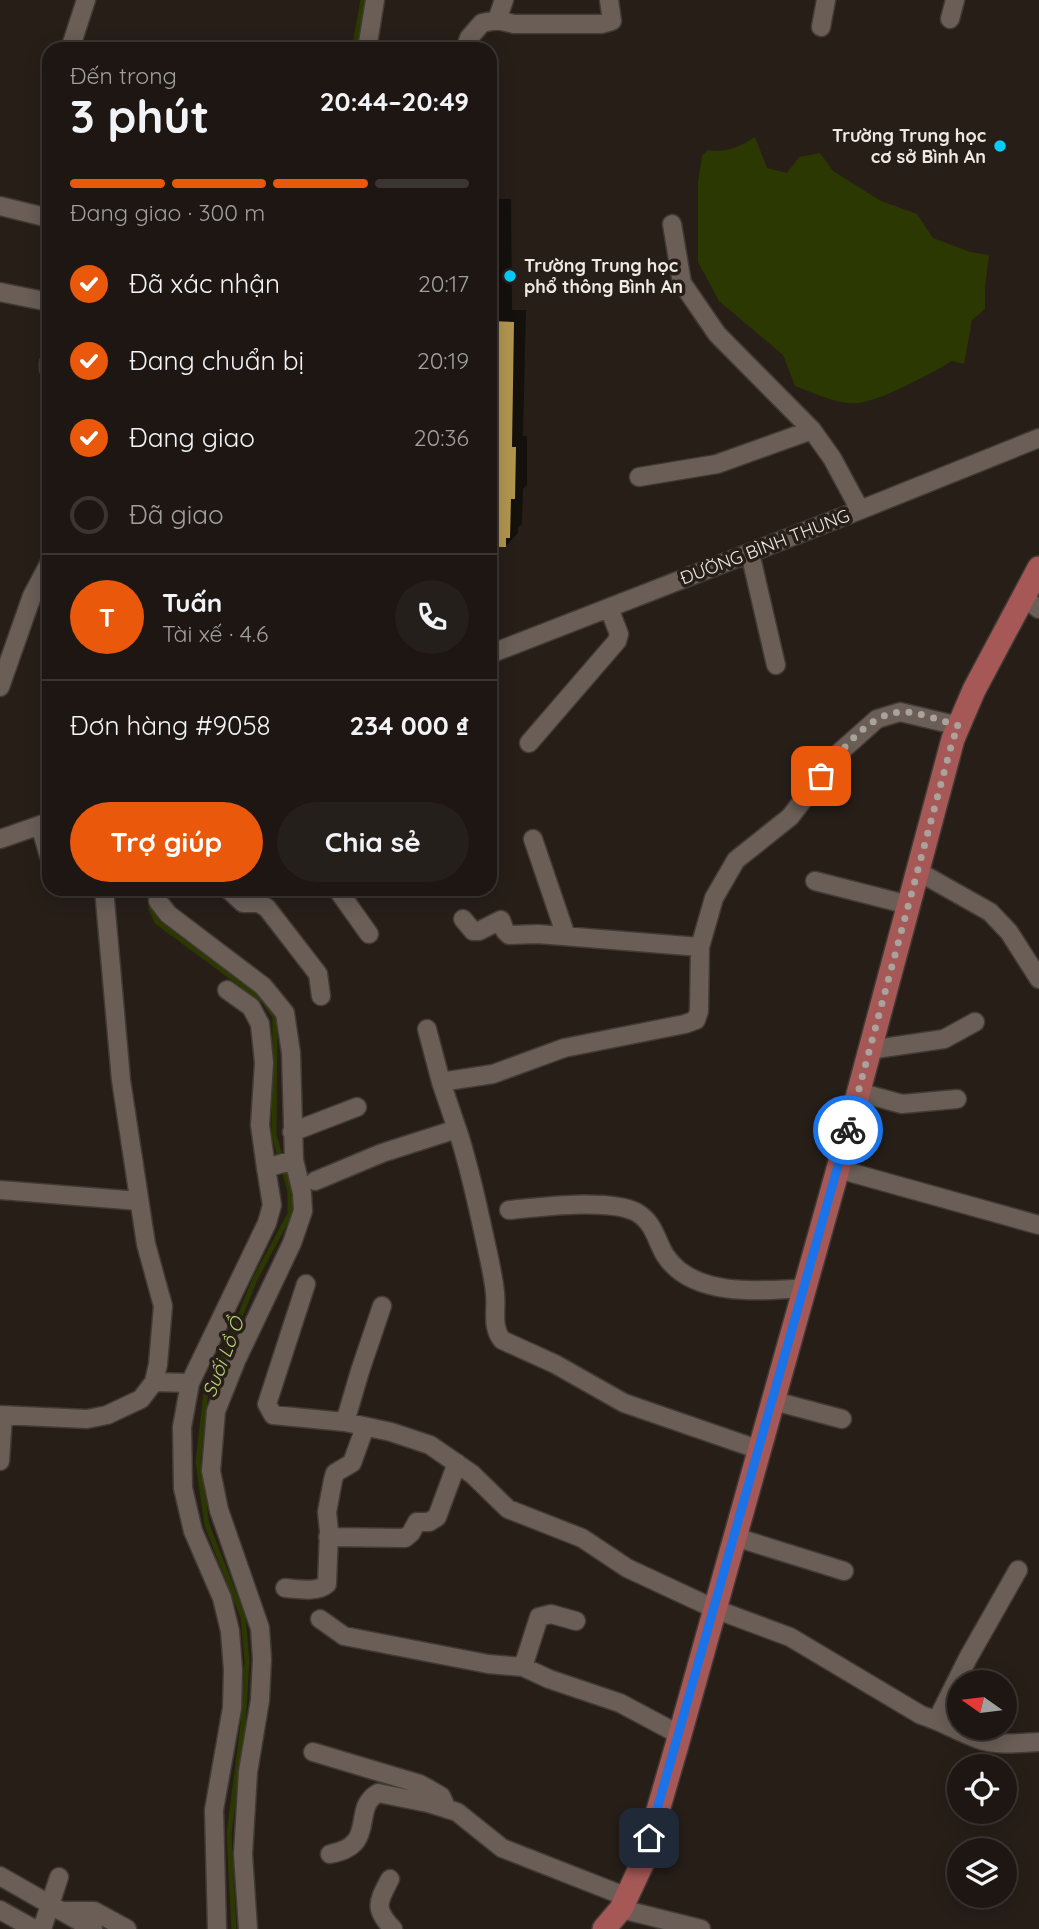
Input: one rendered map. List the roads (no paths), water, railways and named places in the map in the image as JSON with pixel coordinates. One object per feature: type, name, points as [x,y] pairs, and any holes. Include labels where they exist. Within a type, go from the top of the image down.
[{"type":"main road","points":[[618,1916],[643,1862],[680,1735],[838,1169],[953,739],[974,690],[1031,603],[1039,568]]},
{"type":"street","points":[[72,42],[86,0]]},
{"type":"street","points":[[368,42],[375,0]]},
{"type":"street","points":[[497,20],[504,0]]},
{"type":"street","points":[[468,42],[482,23],[497,20],[514,24],[602,24],[612,20],[609,0]]},
{"type":"street","points":[[821,27],[826,0]]},
{"type":"street","points":[[950,19],[955,0]]},
{"type":"street","points":[[0,206],[42,216]]},
{"type":"street","points":[[672,225],[682,283],[717,334],[812,430],[832,458],[860,510]]},
{"type":"street","points":[[0,292],[42,301]]},
{"type":"street","points":[[639,477],[717,464],[812,430]]},
{"type":"street","name":"ĐƯỜNG BÌNH THUNG","points":[[497,651],[1039,438]]},
{"type":"street","points":[[750,553],[776,666]]},
{"type":"street","points":[[0,687],[32,596],[42,577]]},
{"type":"street","points":[[529,743],[617,641],[619,634],[609,608]]},
{"type":"street","points":[[440,1082],[493,1074],[564,1048],[696,1020],[699,1011],[700,947],[714,898],[736,860],[790,817],[841,751],[877,719],[900,712],[959,726]]},
{"type":"street","points":[[0,839],[42,824]]},
{"type":"street","points":[[533,839],[566,936]]},
{"type":"street","points":[[919,872],[990,912],[1009,932],[1039,979]]},
{"type":"street","points":[[814,881],[909,905]]},
{"type":"street","points":[[0,1461],[2,1416],[87,1419],[107,1415],[141,1399],[154,1382],[163,1306],[146,1244],[121,1080],[105,896]]},
{"type":"street","points":[[159,896],[159,901],[168,914],[263,986],[285,1013],[291,1053],[294,1160],[302,1193],[303,1211],[292,1243],[236,1361],[216,1411],[211,1471],[219,1510],[260,1628],[260,1700],[248,1772],[243,1854],[248,1929]]},
{"type":"street","points":[[236,896],[243,903],[259,903],[267,908],[318,974],[321,996]]},
{"type":"street","points":[[342,896],[369,934]]},
{"type":"street","points":[[463,919],[473,931],[479,931],[501,920],[509,936],[566,936],[700,947]]},
{"type":"street","points":[[217,1929],[214,1810],[232,1708],[233,1670],[230,1631],[222,1598],[193,1531],[183,1488],[182,1427],[190,1383],[267,1223],[272,1205],[269,1167],[260,1125],[264,1063],[260,1024],[251,1007],[227,990]]},
{"type":"street","points":[[869,1049],[944,1039],[975,1023]]},
{"type":"street","points":[[427,1029],[440,1082],[469,1164],[489,1252],[497,1334],[502,1340],[555,1364],[624,1403],[760,1450]]},
{"type":"street","points":[[858,1092],[902,1104],[957,1099]]},
{"type":"street","points":[[292,1132],[357,1107]]},
{"type":"street","points":[[315,1181],[382,1153],[457,1129]]},
{"type":"street","points":[[269,1167],[294,1160]]},
{"type":"street","points":[[838,1169],[1039,1226]]},
{"type":"street","points":[[0,1190],[139,1201]]},
{"type":"street","points":[[509,1210],[606,1205],[627,1208],[650,1222],[666,1256],[683,1273],[708,1284],[740,1291],[805,1288]]},
{"type":"street","points":[[306,1284],[267,1404],[273,1415],[345,1422],[391,1432],[430,1446],[457,1463],[508,1509],[582,1538],[637,1573],[715,1609],[790,1637],[905,1707],[979,1740],[1011,1744],[1039,1742]]},
{"type":"street","points":[[345,1422],[382,1306]]},
{"type":"street","points":[[154,1382],[190,1383]]},
{"type":"street","points":[[774,1401],[842,1419]]},
{"type":"street","points":[[285,1588],[317,1589],[324,1588],[327,1584],[327,1512],[332,1480],[341,1468],[352,1463],[365,1427]]},
{"type":"street","points":[[328,1536],[405,1538],[417,1522],[429,1522],[437,1517],[457,1463]]},
{"type":"street","points":[[735,1537],[844,1571]]},
{"type":"street","points":[[937,1720],[974,1647],[1018,1570]]},
{"type":"street","points":[[523,1667],[539,1617],[551,1614],[576,1621]]},
{"type":"street","points":[[320,1619],[344,1636],[488,1664],[523,1667],[549,1679],[620,1703],[680,1735]]},
{"type":"street","points":[[313,1752],[420,1784],[441,1796],[447,1809]]},
{"type":"street","points":[[376,1770],[378,1793]]},
{"type":"street","points":[[330,1854],[346,1851],[356,1842],[367,1803],[378,1793],[428,1803],[457,1812],[502,1848],[618,1916],[701,1929]]},
{"type":"street","points":[[0,1876],[93,1929]]},
{"type":"street","points":[[42,1929],[54,1908],[59,1877]]},
{"type":"street","points":[[390,1879],[378,1903],[379,1912],[393,1929]]},
{"type":"street","points":[[54,1908],[94,1911],[127,1929]]},
{"type":"street","points":[[0,1910],[34,1929]]},
{"type":"waterway","name":"Suối Lồ Ồ","points":[[355,42],[363,0]]},
{"type":"waterway","name":"Suối Lồ Ồ","points":[[151,901],[151,909],[157,922],[264,1001],[275,1017],[274,1135],[290,1191],[290,1214],[255,1279],[221,1363],[206,1392],[198,1462],[207,1525],[243,1617],[247,1661],[243,1724],[229,1834],[234,1929]]},
{"type":"place","name":"Trường Trung học cơ sở Bình An","points":[[1000,146]]},
{"type":"place","name":"Trường Trung học phổ thông Bình An","points":[[510,276]]}]
